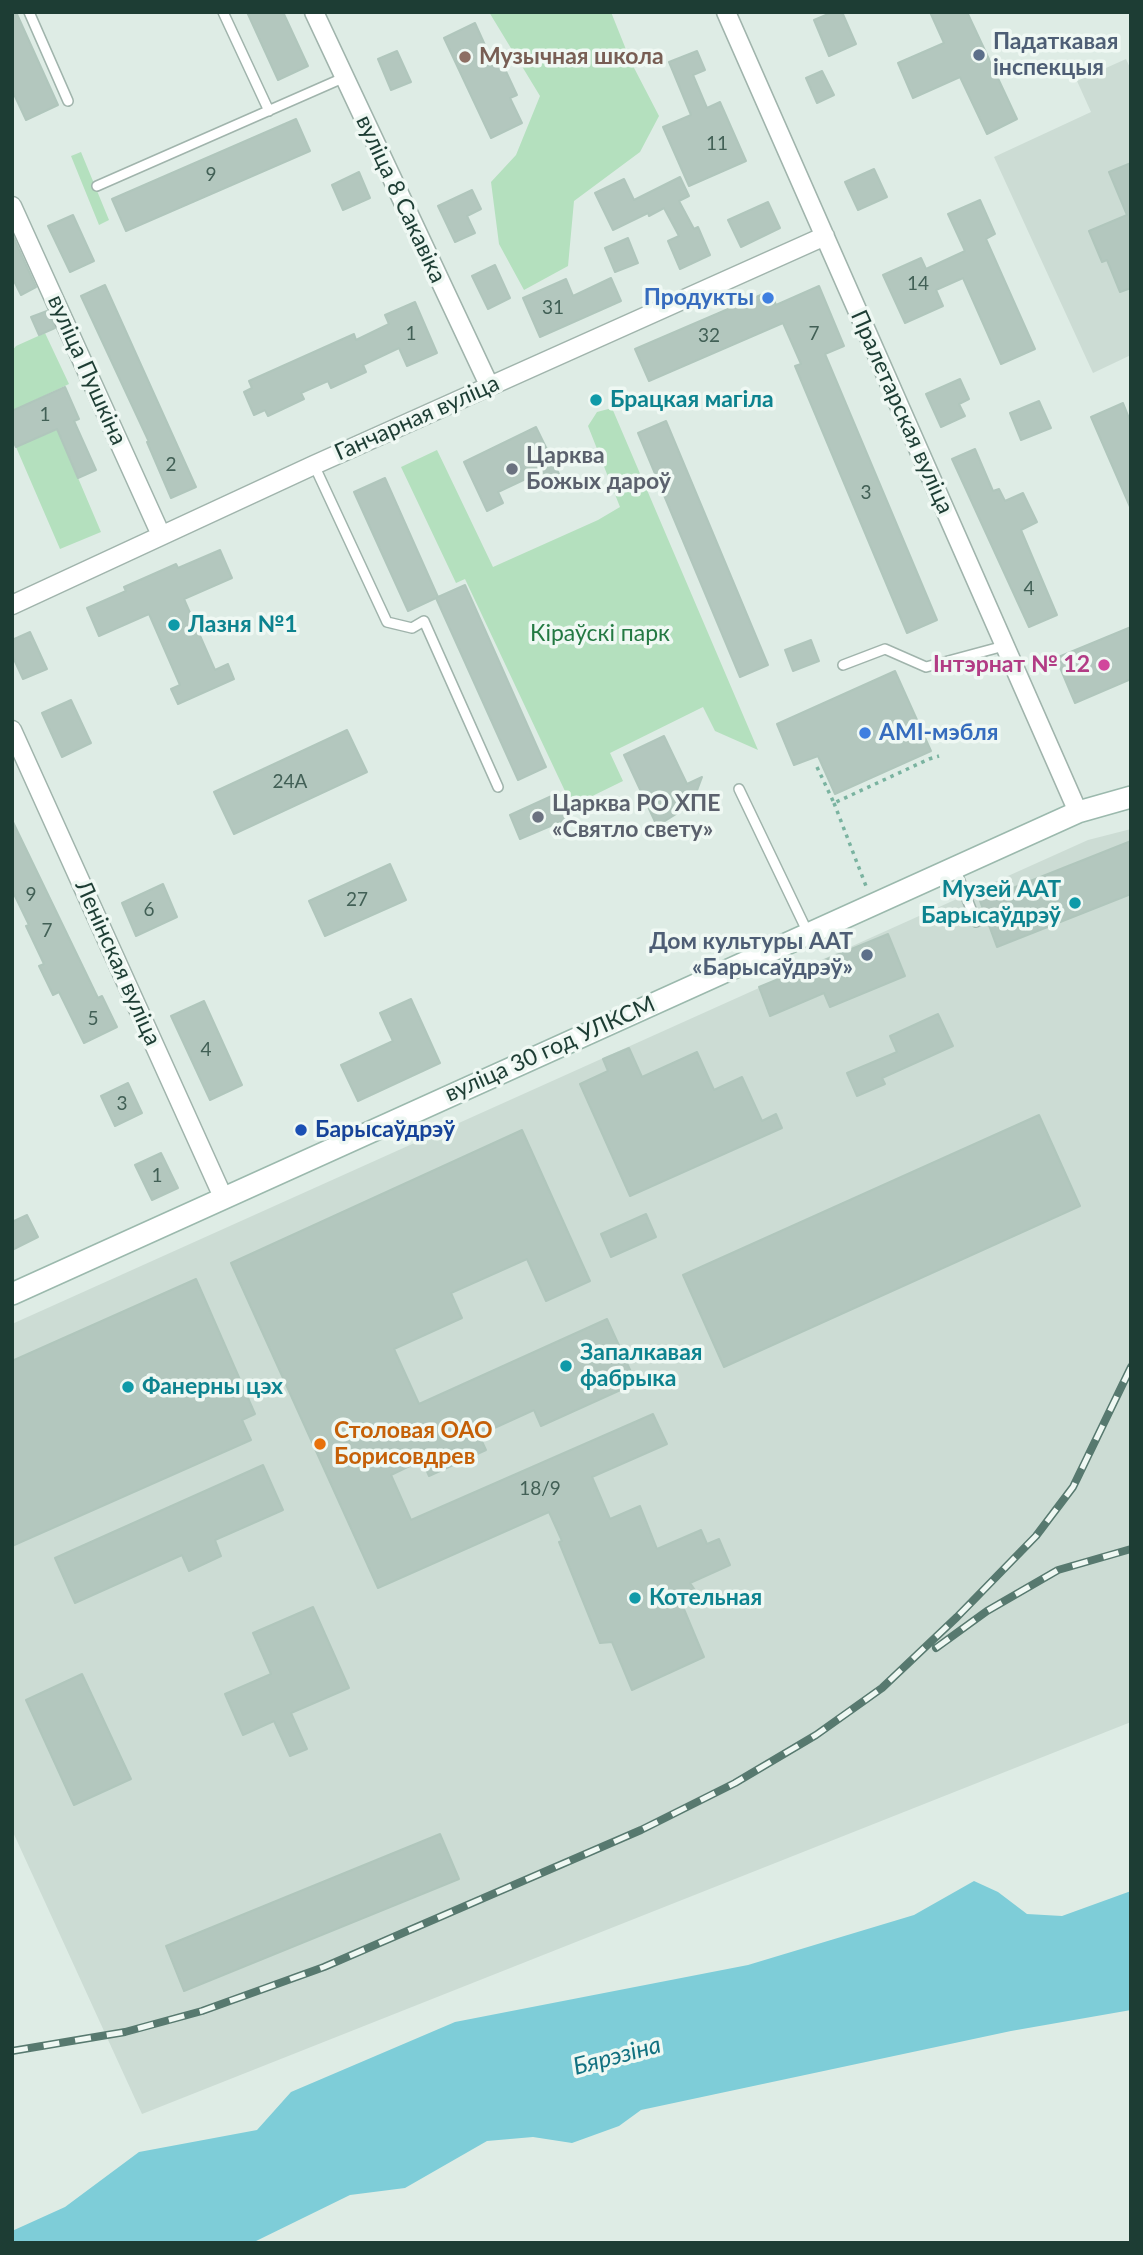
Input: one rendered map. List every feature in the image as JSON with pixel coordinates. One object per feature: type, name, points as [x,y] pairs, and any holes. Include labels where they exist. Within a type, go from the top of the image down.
[{"type":"main road","name":"вуліца 30 год УЛКСМ","points":[[13,1292],[1078,811],[1131,797]]},
{"type":"street","name":"вуліца 8 Сакавіка","points":[[314,12],[489,385]]},
{"type":"street","name":"Пралетарская вуліца","points":[[726,12],[1078,811]]},
{"type":"street","name":"вуліца Пушкіна","points":[[16,200],[161,535]]},
{"type":"street","name":"Ганчарная вуліца","points":[[12,605],[489,385],[825,236]]},
{"type":"street","name":"Ленінская вуліца","points":[[12,730],[223,1197]]},
{"type":"lane","points":[[29,12],[68,101]]},
{"type":"lane","points":[[223,12],[269,111]]},
{"type":"lane","points":[[97,186],[344,78]]},
{"type":"lane","points":[[314,465],[387,622],[412,628],[424,621],[498,787]]},
{"type":"lane","points":[[843,664],[885,649],[926,667],[1004,646]]},
{"type":"lane","points":[[739,789],[808,933]]},
{"type":"lane","points":[[954,867],[976,922]]},
{"type":"path","points":[[834,803],[929,759],[939,757]]},
{"type":"path","points":[[817,767],[867,889]]},
{"type":"shaded area","points":[[1126,59],[1131,70],[1131,355],[1093,373],[994,157],[1091,112],[1077,81]]},
{"type":"shaded area","points":[[1131,829],[1131,1722],[142,2114],[12,1830],[12,1324],[1088,840]]},
{"type":"green space","points":[[489,12],[611,12],[631,62],[659,116],[640,152],[574,201],[568,266],[524,290],[499,244],[491,182],[516,155],[540,96]]},
{"type":"green space","points":[[81,152],[109,220],[99,225],[71,156]]},
{"type":"green space","points":[[45,333],[69,384],[12,411],[12,351],[16,346]]},
{"type":"green space","name":"Кіраўскі парк","points":[[612,408],[758,750],[715,731],[703,707],[610,753],[623,781],[572,806],[465,579],[456,583],[401,467],[437,450],[493,567],[598,520],[620,507],[588,426],[597,412]]},
{"type":"green space","points":[[75,422],[84,443],[67,452],[101,532],[60,549],[16,447]]},
{"type":"water","name":"Бярэзіна","points":[[974,1881],[998,1892],[1027,1914],[1062,1916],[1131,1891],[1131,2010],[1011,2031],[641,2110],[619,2126],[572,2143],[533,2137],[487,2141],[405,2188],[350,2195],[252,2243],[12,2243],[12,2231],[65,2207],[139,2152],[257,2130],[291,2092],[455,2022],[748,1965],[914,1915]]},
{"type":"building","points":[[12,12],[16,12],[58,105],[26,120],[12,90]]},
{"type":"building","points":[[247,12],[283,12],[308,66],[278,80]]},
{"type":"building","points":[[833,12],[842,12],[856,44],[829,56],[814,20]]},
{"type":"building","points":[[930,12],[967,12],[1017,119],[987,134],[960,77],[913,98],[898,63],[944,43]]},
{"type":"building","points":[[475,23],[489,54],[496,50],[517,95],[510,98],[522,123],[491,138],[444,38]]},
{"type":"building","points":[[397,51],[411,82],[391,90],[378,59]]},
{"type":"building","points":[[697,51],[705,70],[693,75],[707,108],[720,102],[746,161],[689,186],[663,127],[691,115],[669,62]]},
{"type":"building","points":[[822,71],[834,95],[817,103],[806,78]]},
{"type":"building","points":[[296,119],[310,151],[126,231],[112,199]]},
{"type":"building","points":[[1131,163],[1131,288],[1120,292],[1107,260],[1102,262],[1089,231],[1127,215],[1109,172]]},
{"type":"building","points":[[874,169],[887,197],[858,210],[845,182]]},
{"type":"building","points":[[359,172],[370,198],[343,210],[332,185]]},
{"type":"building","points":[[680,177],[689,196],[679,201],[694,229],[698,227],[710,255],[680,269],[668,241],[679,236],[664,208],[613,230],[595,193],[624,179],[634,200]]},
{"type":"building","points":[[472,190],[481,209],[467,216],[475,233],[455,242],[438,206]]},
{"type":"building","points":[[980,200],[995,234],[986,239],[1035,349],[1001,364],[963,278],[936,290],[943,306],[905,323],[883,275],[921,258],[926,269],[965,251],[948,214]]},
{"type":"building","points":[[768,202],[780,228],[741,247],[728,220]]},
{"type":"building","points":[[73,215],[94,261],[70,272],[48,226]]},
{"type":"building","points":[[12,234],[36,287],[21,295],[12,277]]},
{"type":"building","points":[[628,238],[638,263],[615,272],[605,248]]},
{"type":"building","points":[[495,265],[510,298],[488,309],[472,276]]},
{"type":"building","points":[[611,278],[621,301],[540,337],[523,298],[566,279],[573,296]]},
{"type":"building","points":[[105,285],[196,487],[171,498],[149,442],[81,296]]},
{"type":"building","points":[[819,286],[844,346],[825,354],[937,620],[907,633],[795,366],[801,364],[783,323],[649,381],[635,349],[770,291],[776,305]]},
{"type":"building","points":[[415,302],[437,353],[407,366],[399,348],[363,365],[366,372],[331,388],[328,381],[301,393],[304,399],[268,416],[265,410],[254,415],[244,392],[252,388],[249,381],[354,334],[356,340],[389,324],[385,315]]},
{"type":"building","points":[[47,311],[55,328],[39,335],[31,317]]},
{"type":"building","points":[[960,379],[969,399],[959,404],[965,416],[941,427],[926,394]]},
{"type":"building","points":[[65,387],[79,419],[74,421],[96,470],[78,478],[57,429],[16,447],[12,439],[12,411]]},
{"type":"building","points":[[1039,401],[1051,428],[1021,440],[1010,413]]},
{"type":"building","points":[[1123,403],[1131,423],[1131,509],[1091,417]]},
{"type":"building","points":[[666,421],[768,665],[740,677],[638,433]]},
{"type":"building","name":"Царква Божых дароў","points":[[536,427],[560,476],[538,487],[532,476],[498,492],[503,503],[487,511],[464,462]]},
{"type":"building","points":[[975,449],[993,491],[999,489],[1005,501],[1023,493],[1037,522],[1021,530],[1057,615],[1029,627],[952,459]]},
{"type":"building","points":[[385,478],[438,597],[465,585],[546,767],[518,780],[436,598],[408,611],[354,492]]},
{"type":"building","name":"Лазня №1","points":[[220,550],[232,578],[184,599],[215,670],[228,664],[234,679],[178,704],[171,689],[180,685],[149,614],[99,636],[87,608],[126,591],[124,587],[176,564],[178,568]]},
{"type":"building","points":[[1131,627],[1131,679],[1075,703],[1056,658]]},
{"type":"building","points":[[30,632],[47,669],[23,679],[12,655],[12,640]]},
{"type":"building","points":[[811,640],[819,661],[793,671],[785,650]]},
{"type":"building","name":"AMI-мэбля","points":[[895,671],[931,751],[835,794],[818,756],[794,765],[777,724]]},
{"type":"building","points":[[71,700],[91,743],[62,757],[42,713]]},
{"type":"building","points":[[347,730],[367,772],[234,834],[214,792]]},
{"type":"building","points":[[664,736],[687,784],[702,777],[692,804],[657,826],[624,755]]},
{"type":"building","name":"Царква РО ХПЕ «Святло свету»","points":[[556,794],[567,819],[520,839],[510,815]]},
{"type":"building","points":[[12,820],[98,998],[102,996],[117,1027],[84,1043],[59,992],[53,995],[39,966],[44,964],[12,890]]},
{"type":"building","points":[[1131,841],[1131,894],[997,947],[980,901]]},
{"type":"building","points":[[390,864],[406,900],[325,936],[309,901]]},
{"type":"building","points":[[163,884],[177,917],[136,936],[122,903]]},
{"type":"building","name":"Дом культуры ААТ «Барысаўдрэў»","points":[[888,934],[905,976],[830,1007],[824,993],[770,1016],[759,987]]},
{"type":"building","points":[[411,999],[440,1063],[358,1101],[341,1065],[393,1041],[380,1013]]},
{"type":"building","points":[[204,1001],[242,1085],[210,1100],[171,1016]]},
{"type":"building","points":[[938,1014],[953,1046],[882,1078],[885,1084],[857,1096],[847,1073],[897,1052],[890,1036]]},
{"type":"building","points":[[629,1048],[642,1077],[697,1052],[714,1090],[742,1077],[762,1121],[776,1114],[782,1128],[630,1196],[580,1084],[608,1071],[603,1059]]},
{"type":"building","points":[[128,1083],[142,1113],[115,1126],[101,1096]]},
{"type":"building","points":[[1039,1115],[1080,1206],[724,1367],[683,1275]]},
{"type":"building","name":"Запалкавая фабрыка","points":[[522,1130],[590,1281],[546,1301],[527,1259],[451,1293],[462,1318],[394,1349],[419,1404],[607,1319],[636,1383],[541,1426],[534,1410],[479,1435],[486,1450],[429,1476],[422,1460],[391,1475],[411,1520],[653,1414],[667,1444],[592,1477],[610,1519],[640,1506],[657,1549],[701,1530],[707,1544],[719,1539],[730,1565],[690,1583],[697,1593],[681,1602],[704,1657],[632,1690],[612,1642],[600,1643],[549,1512],[378,1588],[231,1263]]},
{"type":"building","points":[[161,1153],[178,1188],[152,1200],[135,1165]]},
{"type":"building","points":[[646,1214],[656,1237],[611,1257],[601,1234]]},
{"type":"building","points":[[27,1215],[38,1237],[12,1250],[12,1222]]},
{"type":"building","name":"Фанерны цэх","points":[[196,1279],[255,1414],[242,1420],[251,1440],[12,1546],[12,1361]]},
{"type":"building","points":[[263,1465],[283,1510],[215,1540],[221,1556],[189,1571],[182,1555],[75,1603],[55,1558]]},
{"type":"building","points":[[313,1607],[349,1688],[291,1713],[307,1749],[290,1756],[274,1721],[243,1735],[225,1694],[271,1674],[253,1633]]},
{"type":"building","points":[[82,1674],[131,1779],[74,1805],[26,1700]]},
{"type":"building","points":[[440,1834],[459,1879],[184,1991],[166,1946]]},
{"type":"railway","points":[[12,2051],[125,2032],[202,2011],[324,1967],[641,1830],[735,1783],[816,1735],[882,1688],[957,1617],[1036,1536],[1073,1487],[1131,1367]]},
{"type":"railway","points":[[936,1648],[987,1611],[1058,1570],[1131,1549]]},
{"type":"place","name":"Падаткавая інспекцыя","points":[[979,55]]},
{"type":"place","name":"Музычная школа","points":[[465,57]]},
{"type":"place","name":"Продукты","points":[[768,298]]},
{"type":"place","name":"Брацкая магіла","points":[[596,400]]},
{"type":"place","name":"Царква Божых дароў","points":[[512,469]]},
{"type":"place","name":"Лазня №1","points":[[174,625]]},
{"type":"place","name":"Інтэрнат № 12","points":[[1104,665]]},
{"type":"place","name":"AMI-мэбля","points":[[865,733]]},
{"type":"place","name":"Царква РО ХПЕ «Святло свету»","points":[[538,817]]},
{"type":"place","name":"Музей ААТ Барысаўдрэў","points":[[1075,903]]},
{"type":"place","name":"Дом культуры ААТ «Барысаўдрэў»","points":[[867,955]]},
{"type":"place","name":"Барысаўдрэў","points":[[301,1130]]},
{"type":"place","name":"Запалкавая фабрыка","points":[[566,1366]]},
{"type":"place","name":"Фанерны цэх","points":[[128,1387]]},
{"type":"place","name":"Столовая ОАО Борисовдрев","points":[[320,1444]]},
{"type":"place","name":"Котельная","points":[[635,1598]]}]
